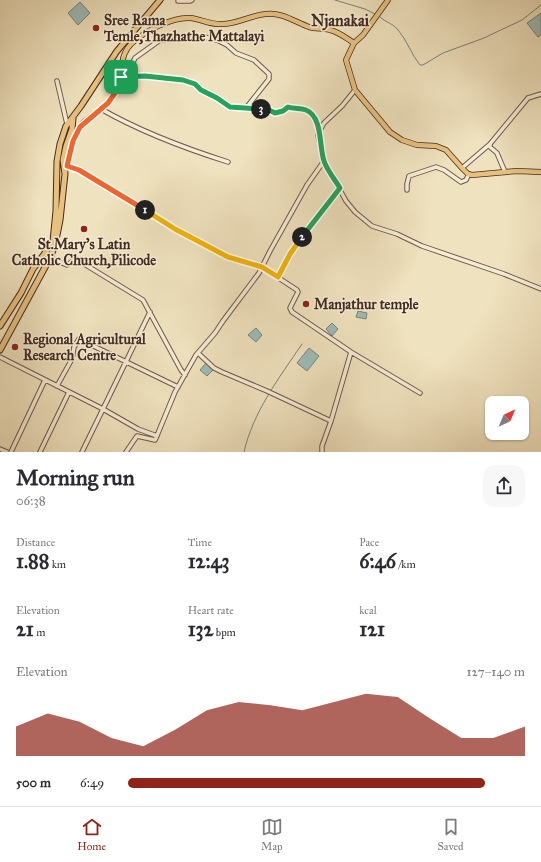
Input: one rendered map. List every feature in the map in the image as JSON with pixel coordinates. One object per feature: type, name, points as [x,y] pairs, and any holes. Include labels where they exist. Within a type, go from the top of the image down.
[{"type":"highway","points":[[0,326],[21,294],[33,269],[53,241],[56,211],[57,160],[60,144],[67,124],[73,118],[117,51],[160,0]]},
{"type":"highway","points":[[0,350],[55,246],[60,220],[65,174],[63,160],[72,130],[73,118]]},
{"type":"main road","points":[[388,0],[363,35],[354,43],[346,60],[355,90],[390,132],[402,140],[417,145],[436,146],[446,150],[462,168],[470,174],[476,175],[516,171],[541,172]]},
{"type":"main road","points":[[65,174],[73,141],[80,127],[108,103],[115,93],[121,77],[122,60],[125,51],[140,36],[161,24],[177,19],[189,18],[219,24],[232,24],[266,14],[275,14],[312,28],[329,29],[354,43]]},
{"type":"street","points":[[178,1],[192,0]]},
{"type":"street","points":[[130,78],[132,64],[135,58],[160,40],[204,38],[217,40],[227,45],[236,53],[254,60],[269,74],[269,79],[246,108]]},
{"type":"street","points":[[121,77],[130,78],[145,76],[183,80],[195,84],[201,90],[230,107],[267,109],[275,113],[283,111],[288,107],[301,109],[308,111],[312,115],[320,130]]},
{"type":"street","points":[[56,81],[67,124]]},
{"type":"street","points":[[355,90],[342,106],[324,123],[318,135],[324,161],[351,207],[364,221],[372,226],[397,234],[422,246],[541,288]]},
{"type":"street","points":[[462,168],[490,144],[528,98],[541,94]]},
{"type":"street","points":[[101,109],[139,129],[196,152],[228,162]]},
{"type":"street","points":[[490,144],[490,147],[497,153],[505,172]]},
{"type":"street","points":[[126,452],[137,436],[155,440],[178,387],[198,353],[215,333],[262,267],[307,185],[324,161]]},
{"type":"street","points":[[67,166],[79,170],[175,229],[228,257],[262,267],[278,277],[298,292],[290,308],[292,312],[351,352],[420,393]]},
{"type":"street","points":[[407,190],[409,176],[436,167],[444,170],[460,182],[466,180],[470,174]]},
{"type":"street","points":[[278,277],[296,245],[340,188]]},
{"type":"street","points":[[50,258],[67,265],[76,259],[143,300],[185,375]]},
{"type":"street","points":[[82,452],[150,312]]},
{"type":"street","points":[[57,386],[72,359],[74,347],[79,339],[178,387]]},
{"type":"street","points":[[322,452],[322,446],[331,421],[351,352]]},
{"type":"street","points":[[198,353],[214,368],[331,421]]},
{"type":"street","points":[[0,357],[138,428],[157,436]]},
{"type":"street","points":[[11,452],[45,380]]},
{"type":"street","points":[[40,452],[69,392]]},
{"type":"street","points":[[0,449],[7,452]]},
{"type":"water","points":[[80,2],[90,13],[78,25],[68,13]]},
{"type":"water","points":[[541,13],[541,35],[538,37],[527,23]]},
{"type":"water","points":[[358,311],[367,313],[366,319],[356,317]]},
{"type":"water","points":[[332,323],[338,329],[332,336],[326,329]]},
{"type":"water","points":[[256,328],[262,335],[256,342],[248,335]]},
{"type":"water","points":[[309,348],[319,356],[307,371],[297,363]]},
{"type":"water","points":[[206,363],[213,370],[207,376],[200,370]]},
{"type":"waterway","points":[[335,0],[365,9],[375,14]]},
{"type":"waterway","points":[[380,17],[396,28],[404,38],[417,61],[420,65],[423,65],[443,53],[484,38],[522,20],[541,5]]},
{"type":"waterway","points":[[244,452],[248,437],[260,409],[302,344]]},
{"type":"place","name":"Sree Rama Temle,Thazhathe Mattalayi","points":[[96,28]]},
{"type":"place","name":"St.Mary's Latin Catholic Church,Pilicode","points":[[84,229]]},
{"type":"place","name":"Manjathur temple","points":[[306,304]]},
{"type":"place","name":"Regional Agricultural Research Centre","points":[[15,347]]},
{"type":"district","name":"Njanakai","points":[[340,20]]},
{"type":"route","points":[[145,76],[183,80],[195,84],[201,90],[230,107],[267,109],[275,113],[283,111],[288,107],[308,111],[312,115],[320,130],[318,135],[321,142],[324,161],[340,188],[296,245],[278,277],[262,267],[228,257],[175,229],[79,170],[67,166],[73,141],[80,127],[108,103],[115,93],[121,77],[130,78],[145,76]]}]
